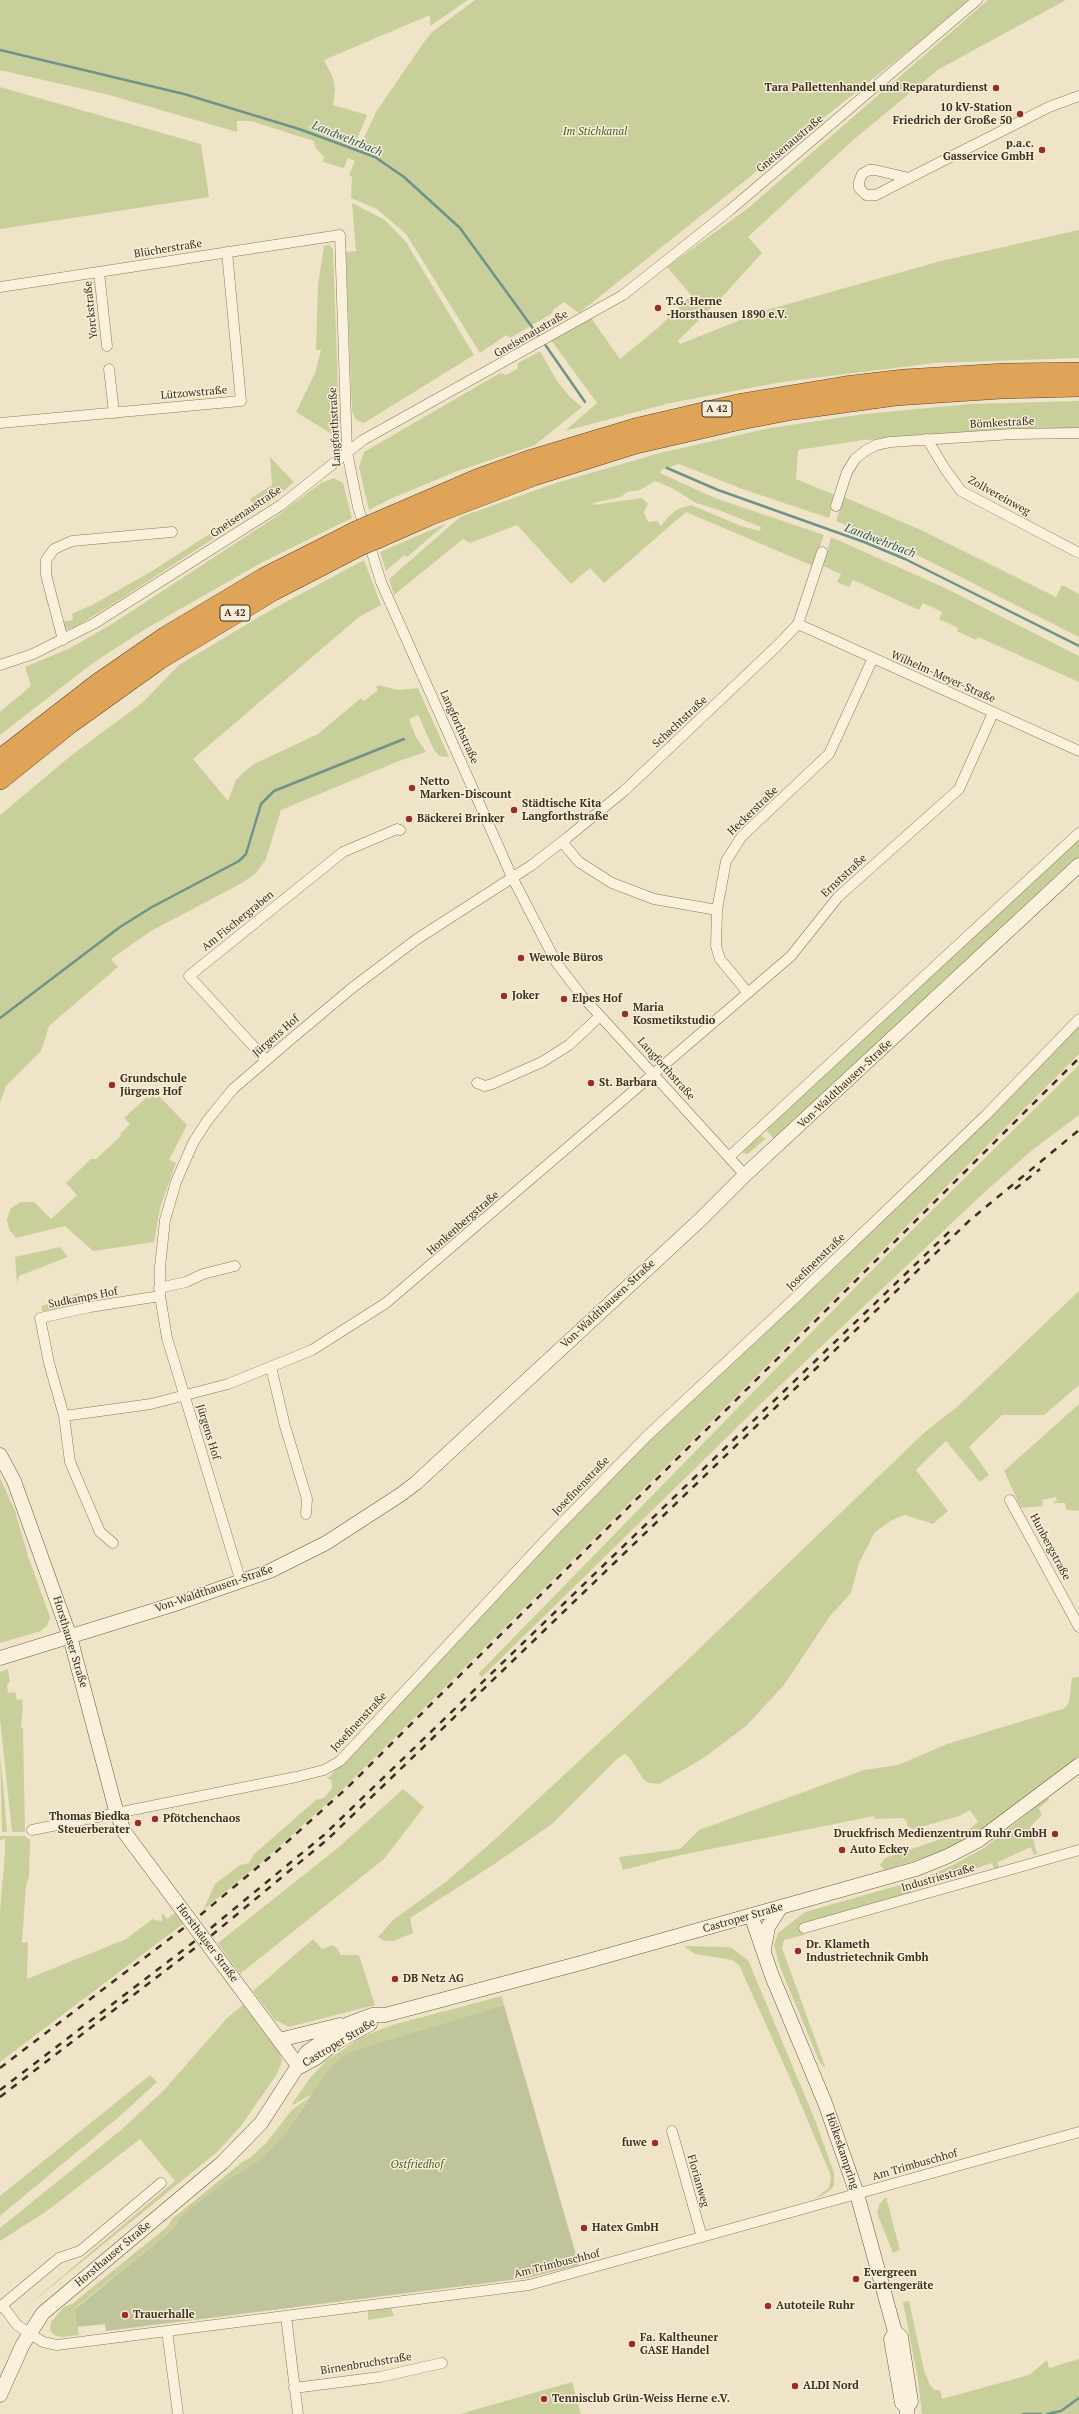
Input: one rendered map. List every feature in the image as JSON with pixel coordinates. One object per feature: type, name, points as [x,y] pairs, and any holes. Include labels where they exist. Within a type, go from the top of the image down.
[{"type":"highway","name":"A 42","points":[[0,780],[71,723],[159,660],[366,535],[479,478],[532,459],[635,428],[742,403],[845,386],[904,379],[997,373],[1079,372]]},
{"type":"highway","name":"A 42","points":[[0,759],[92,688],[166,636],[262,578],[366,535],[541,474],[636,444],[736,421],[793,410],[895,396],[1001,389],[1079,387]]},
{"type":"main road","name":"Von-Waldthausen-Straße","points":[[0,1658],[241,1582],[270,1571],[326,1543],[416,1483],[700,1220],[745,1175],[1079,866]]},
{"type":"main road","name":"Horsthauser Straße","points":[[0,1455],[14,1481],[70,1637],[117,1814],[125,1833],[299,2067],[261,2123],[222,2163],[53,2303],[43,2313],[29,2333],[0,2395]]},
{"type":"main road","name":"Castroper Straße","points":[[299,2067],[307,2052],[313,2046],[348,2024],[372,2015],[382,2016],[780,1908],[916,1869],[948,1856],[979,1840],[1079,1765]]},
{"type":"main road","points":[[763,1950],[768,1927],[780,1908]]},
{"type":"main road","name":"Hölkeskampring","points":[[746,1917],[763,1950],[772,1976],[825,2103],[857,2194],[895,2332],[891,2340],[902,2404],[907,2412]]},
{"type":"main road","name":"Hölkeskampring","points":[[746,1917],[756,1954],[764,1968],[772,1976]]},
{"type":"main road","name":"Castroper Straße","points":[[299,2067],[316,2058],[335,2043],[374,2022],[382,2016]]},
{"type":"main road","points":[[279,2040],[330,2026],[348,2024]]},
{"type":"street","name":"Gneisenaustraße","points":[[0,665],[63,640],[95,623],[281,505],[363,440],[553,336],[623,295],[730,210],[977,0]]},
{"type":"street","points":[[909,178],[1049,107],[1079,96]]},
{"type":"street","name":"Blücherstraße","points":[[0,287],[340,235]]},
{"type":"street","name":"Langforthstraße","points":[[340,235],[347,452],[362,520],[381,582],[512,877],[556,962],[600,1016],[745,1175]]},
{"type":"street","name":"Lützowstraße","points":[[0,423],[241,401],[227,252]]},
{"type":"street","name":"Yorckstraße","points":[[99,272],[107,346]]},
{"type":"street","points":[[109,369],[114,413]]},
{"type":"street","name":"Bömkestraße","points":[[927,439],[1013,434],[1079,433]]},
{"type":"street","points":[[836,506],[848,472],[855,460],[865,451],[890,442],[927,439]]},
{"type":"street","name":"Zollvereinweg","points":[[927,439],[945,469],[961,491],[1079,552]]},
{"type":"street","points":[[63,640],[46,575],[46,560],[54,549],[72,541],[172,532]]},
{"type":"street","name":"Schachtstraße","points":[[512,877],[562,842],[624,791],[777,646],[798,624],[822,552]]},
{"type":"street","name":"Wilhelm-Meyer-Straße","points":[[798,624],[1079,751]]},
{"type":"street","name":"Heckerstraße","points":[[748,993],[718,953],[715,936],[717,910],[724,871],[730,852],[742,836],[829,754],[873,658]]},
{"type":"street","name":"Ernststraße","points":[[654,1074],[800,947],[838,897],[954,795],[963,783],[994,713]]},
{"type":"street","name":"Am Fischergraben","points":[[266,1060],[189,976],[343,852],[397,829],[400,830]]},
{"type":"street","points":[[729,1157],[1079,833]]},
{"type":"street","points":[[562,842],[579,862],[612,883],[654,899],[717,910]]},
{"type":"street","name":"Jürgens Hof","points":[[241,1582],[167,1338],[159,1292],[165,1220],[184,1162],[207,1121],[219,1105],[266,1060],[383,964],[417,939],[512,877]]},
{"type":"street","points":[[476,1083],[485,1086],[492,1084],[542,1062],[569,1045],[600,1016]]},
{"type":"street","name":"Josefinenstraße","points":[[32,1830],[296,1777],[324,1770],[340,1761],[552,1532],[647,1436],[986,1115],[1079,1019]]},
{"type":"street","name":"Honkenbergstraße","points":[[185,1397],[272,1367],[326,1342],[386,1303],[654,1074]]},
{"type":"street","points":[[159,1292],[203,1274],[235,1266]]},
{"type":"street","name":"Sudkamps Hof","points":[[113,1544],[100,1532],[70,1462],[64,1416],[49,1363],[40,1318],[159,1292]]},
{"type":"street","points":[[272,1367],[287,1432],[307,1499],[306,1514]]},
{"type":"street","points":[[64,1416],[151,1404],[185,1397]]},
{"type":"street","name":"Hunbergstraße","points":[[1010,1500],[1079,1627]]},
{"type":"street","name":"Industriestraße","points":[[804,1928],[1079,1850]]},
{"type":"street","name":"Florianweg","points":[[672,2131],[702,2237]]},
{"type":"street","name":"Am Trimbuschhof","points":[[29,2333],[43,2342],[58,2345],[529,2285],[1079,2132]]},
{"type":"street","points":[[29,2333],[17,2325],[1,2306],[59,2258],[80,2251],[161,2183]]},
{"type":"street","points":[[286,2316],[298,2414]]},
{"type":"street","points":[[167,2331],[178,2414]]},
{"type":"street","name":"Birnenbruchstraße","points":[[294,2388],[380,2377],[442,2363]]},
{"type":"green space","name":"Im Stichkanal","points":[[0,0],[468,0],[430,26],[430,15],[324,60],[333,78],[335,89],[333,105],[367,115],[357,139],[363,140],[376,112],[432,32],[475,0],[969,0],[919,42],[579,313],[564,302],[554,309],[551,314],[510,338],[506,335],[480,353],[406,234],[377,209],[351,198],[352,177],[349,175],[355,161],[348,158],[344,168],[323,162],[324,157],[315,147],[314,141],[251,121],[237,121],[237,132],[109,95],[0,70]]},
{"type":"green space","points":[[988,0],[1066,0],[939,69],[852,141],[748,237],[762,253],[723,296],[678,341],[680,344],[763,311],[941,261],[1079,230],[1079,358],[935,363],[782,382],[670,403],[565,431],[597,403],[551,340],[591,318],[620,359],[659,327],[691,295],[667,267],[747,209]]},
{"type":"green space","points":[[0,87],[201,144],[209,197],[0,229]]},
{"type":"green space","points":[[352,203],[385,220],[406,242],[474,355],[364,423],[356,420],[352,411],[346,252],[356,251]]},
{"type":"green space","points":[[329,245],[333,249],[339,418],[335,436],[296,412],[315,373],[321,350],[316,350],[318,284],[324,246]]},
{"type":"green space","points":[[540,351],[557,381],[571,398],[582,407],[535,445],[455,472],[390,499],[369,510],[359,467],[364,452],[500,373],[506,375],[517,369],[518,363]]},
{"type":"green space","points":[[1079,401],[1079,430],[864,440],[798,450],[796,479],[835,495],[829,518],[745,490],[679,464],[661,470],[660,473],[715,498],[824,535],[813,566],[686,512],[604,583],[590,568],[571,584],[517,525],[470,543],[463,539],[394,595],[389,579],[460,517],[556,483],[660,453],[770,428],[865,414],[970,404]],"holes":[[[655,481],[672,488],[696,503],[716,509],[761,527],[760,531],[741,526],[691,505],[678,509],[669,516],[661,526],[657,521],[648,522],[644,512],[648,504],[642,498],[593,505],[593,503],[621,497],[627,492],[640,490]]]},
{"type":"green space","points":[[270,457],[294,482],[273,500],[116,602],[75,627],[65,630],[62,622],[73,620],[72,614],[94,604],[152,571],[253,506],[250,499],[272,485]]},
{"type":"green space","points":[[334,478],[343,483],[352,518],[261,563],[147,628],[93,663],[0,735],[0,712],[31,686],[25,667],[70,648],[112,624],[274,518],[321,483]]},
{"type":"green space","points":[[844,497],[921,530],[1056,597],[1062,585],[1079,594],[1079,637],[923,558],[836,521]]},
{"type":"green space","points":[[447,523],[407,557],[404,555],[386,571],[380,552]]},
{"type":"green space","points":[[831,537],[945,588],[1079,656],[1079,682],[978,637],[976,640],[957,631],[958,628],[939,619],[942,612],[923,603],[919,610],[853,580],[849,587],[837,582],[841,574],[823,566]]},
{"type":"green space","points":[[364,560],[381,605],[359,617],[193,759],[228,801],[236,780],[254,764],[318,734],[361,698],[364,701],[378,690],[376,687],[378,685],[399,690],[418,688],[449,757],[439,756],[434,750],[418,715],[409,719],[416,737],[426,752],[399,761],[281,810],[266,859],[256,873],[242,883],[151,931],[111,959],[118,967],[49,1026],[41,1051],[6,1086],[0,1103],[0,815],[73,754],[142,703],[179,665],[269,611]]},
{"type":"green space","points":[[1079,837],[1079,859],[776,1141],[766,1130],[761,1135],[765,1139],[748,1154],[743,1153],[742,1151]]},
{"type":"green space","points":[[1079,1026],[1079,1054],[343,1789],[263,1861],[197,1915],[204,1908],[215,1884],[240,1865],[249,1863],[253,1855],[316,1800],[324,1798],[332,1788],[331,1779],[327,1779],[609,1480],[674,1417],[800,1300],[800,1297],[807,1294],[844,1259],[843,1256],[850,1253]]},
{"type":"green space","points":[[1079,1065],[1079,1115],[1031,1151],[976,1200],[768,1397],[482,1677],[478,1674],[886,1256]]},
{"type":"green space","points":[[153,1096],[156,1099],[159,1096],[187,1125],[169,1160],[176,1163],[160,1208],[154,1242],[93,1251],[65,1226],[16,1238],[9,1229],[7,1219],[11,1208],[21,1202],[34,1202],[51,1219],[77,1195],[66,1183],[91,1159],[96,1159],[121,1136],[120,1134],[130,1124],[124,1118],[147,1097],[149,1099]]},
{"type":"green space","points":[[60,1247],[68,1257],[19,1276],[17,1284],[15,1257]]},
{"type":"green space","points":[[1079,1291],[1079,1385],[1044,1415],[1002,1415],[969,1447],[989,1475],[980,1482],[946,1441],[916,1470],[948,1511],[933,1524],[905,1515],[892,1520],[875,1532],[859,1563],[851,1593],[830,1616],[784,1685],[746,1726],[705,1757],[659,1784],[649,1783],[644,1780],[629,1757],[625,1754],[618,1758],[552,1824],[493,1865],[410,1918],[413,1933],[393,1941],[385,1941],[378,1937],[393,1920],[447,1881],[493,1841],[677,1670],[926,1431],[957,1407]]},
{"type":"green space","points":[[79,1293],[83,1303],[82,1304],[45,1312],[41,1310],[42,1306]]},
{"type":"green space","points":[[1079,1404],[1079,1511],[1066,1510],[1065,1503],[1054,1503],[1054,1501],[1057,1500],[1056,1497],[1042,1500],[1043,1506],[1021,1508],[1004,1471]]},
{"type":"green space","points":[[0,1478],[15,1511],[28,1556],[50,1617],[47,1626],[41,1631],[0,1643]]},
{"type":"green space","points":[[8,1669],[10,1682],[7,1684],[8,1693],[15,1692],[17,1700],[22,1699],[23,1707],[21,1728],[23,1728],[25,1832],[12,1832],[0,1719],[0,1672]]},
{"type":"green space","points":[[1079,1677],[1079,1756],[979,1833],[943,1852],[884,1870],[880,1865],[885,1858],[968,1830],[978,1822],[970,1810],[959,1816],[914,1829],[908,1827],[906,1820],[902,1818],[875,1819],[874,1816],[676,1856],[623,1870],[619,1857],[680,1849],[699,1830],[864,1770],[898,1765],[947,1744],[1065,1708],[1069,1702],[1072,1678]]},
{"type":"green space","points":[[0,1755],[4,1794],[7,1832],[2,1832]]},
{"type":"green space","points":[[403,1789],[424,1807],[384,1859],[240,1974],[218,1943],[339,1847]]},
{"type":"green space","points":[[1046,1799],[1050,1799],[1039,1808],[1042,1815],[1030,1827],[1037,1854],[1034,1855],[1031,1847],[998,1862],[999,1868],[994,1869],[992,1863],[910,1890],[911,1893],[808,1922],[801,1926],[804,1935],[784,1940],[782,1948],[826,2069],[820,2063],[780,1967],[774,1945],[778,1933],[805,1912],[921,1879],[951,1866],[984,1848]]},
{"type":"green space","points":[[0,1836],[25,1836],[30,1840],[29,1877],[26,1885],[22,1943],[28,1942],[27,1979],[126,1939],[154,1918],[154,1920],[162,1921],[162,1913],[167,1919],[175,1913],[183,1924],[0,2062],[0,1912],[5,1839],[0,1840]]},
{"type":"green space","points":[[313,1939],[322,1949],[332,1945],[337,1948],[341,1955],[359,1955],[375,2005],[289,2027],[275,2020],[253,1991]]},
{"type":"green space","points":[[684,1946],[730,1947],[748,1960],[815,2120],[834,2173],[834,2186],[821,2196],[814,2199],[829,2188],[831,2176],[786,2069],[739,1965],[732,1960],[695,1954]]},
{"type":"green space","points":[[502,1996],[504,2005],[358,2049],[327,2071],[312,2094],[293,2105],[292,2104],[310,2078],[327,2060],[362,2037],[392,2025]]},
{"type":"green space","points":[[243,2005],[280,2054],[282,2061],[277,2074],[241,2126],[216,2153],[20,2312],[175,2181],[140,2139],[47,2211],[0,2241],[0,2228],[121,2130],[164,2090],[228,2017]]},
{"type":"green space","name":"Ostfriedhof","points":[[504,2005],[579,2265],[527,2278],[106,2331],[105,2324],[77,2327],[75,2309],[173,2229],[181,2216],[219,2186],[262,2158],[288,2130],[327,2071],[343,2056],[358,2049]]},
{"type":"green space","points":[[150,2075],[157,2082],[120,2116],[0,2216],[0,2196]]},
{"type":"green space","points":[[309,2097],[288,2130],[262,2158],[219,2186],[181,2216],[173,2229],[75,2308],[79,2335],[62,2337],[54,2335],[50,2330],[51,2322],[64,2307],[72,2304],[168,2226],[172,2219],[242,2162],[250,2158],[266,2143],[291,2111]]},
{"type":"green space","points":[[886,2197],[900,2250],[893,2253],[877,2213],[879,2205]]},
{"type":"green space","points":[[909,2301],[924,2370],[929,2383],[934,2390],[940,2390],[942,2399],[1029,2375],[1047,2360],[1049,2368],[1079,2359],[1079,2414],[922,2414],[918,2380],[903,2302]]},
{"type":"green space","points":[[391,2308],[394,2316],[368,2320],[368,2311]]},
{"type":"green space","name":"Tennisclub Grün-Weiss Herne e.V.","points":[[572,2382],[581,2414],[460,2414]]},
{"type":"waterway","name":"Landwehrbach","points":[[0,50],[184,94],[299,129],[375,157],[404,177],[460,228],[540,338]]},
{"type":"waterway","name":"Landwehrbach","points":[[544,343],[585,402]]},
{"type":"waterway","name":"Landwehrbach","points":[[667,468],[718,490],[864,542],[905,559],[1079,646]]},
{"type":"waterway","points":[[0,1018],[120,927],[152,907],[239,861],[246,854],[261,804],[274,791],[404,739]]},
{"type":"waterway","points":[[1047,2414],[1061,2411],[1079,2398]]},
{"type":"waterway","points":[[1023,2414],[1041,2414]]},
{"type":"railway","points":[[0,2068],[198,1917],[277,1851],[348,1787],[1079,1058]]},
{"type":"railway","points":[[0,2097],[212,1935],[328,1839],[970,1220],[1079,1130]]},
{"type":"railway","points":[[1015,1189],[1040,1169]]},
{"type":"railway","points":[[0,2090],[195,1941],[324,1835],[950,1231]]},
{"type":"place","name":"Tara Pallettenhandel und Reparaturdienst","points":[[996,88]]},
{"type":"place","name":"10 kV-Station Friedrich der Große 50","points":[[1020,114]]},
{"type":"place","name":"p.a.c. Gasservice GmbH","points":[[1042,150]]},
{"type":"place","name":"T.G. Herne -Horsthausen 1890 e.V.","points":[[658,308]]},
{"type":"place","name":"Netto Marken-Discount","points":[[412,788]]},
{"type":"place","name":"Städtische Kita Langforthstraße","points":[[514,810]]},
{"type":"place","name":"Bäckerei Brinker","points":[[409,819]]},
{"type":"place","name":"Wewole Büros","points":[[521,958]]},
{"type":"place","name":"Joker","points":[[504,996]]},
{"type":"place","name":"Elpes Hof","points":[[564,999]]},
{"type":"place","name":"Maria Kosmetikstudio","points":[[625,1014]]},
{"type":"place","name":"St. Barbara","points":[[591,1083]]},
{"type":"place","name":"Grundschule Jürgens Hof","points":[[112,1085]]},
{"type":"place","name":"Pfötchenchaos","points":[[155,1819]]},
{"type":"place","name":"Thomas Biedka Steuerberater","points":[[138,1823]]},
{"type":"place","name":"Druckfrisch Medienzentrum Ruhr GmbH","points":[[1055,1834]]},
{"type":"place","name":"Auto Eckey","points":[[842,1850]]},
{"type":"place","name":"Dr. Klameth Industrietechnik Gmbh","points":[[798,1951]]},
{"type":"place","name":"DB Netz AG","points":[[395,1979]]},
{"type":"place","name":"fuwe","points":[[655,2143]]},
{"type":"place","name":"Hatex GmbH","points":[[584,2228]]},
{"type":"place","name":"Evergreen Gartengeräte","points":[[856,2279]]},
{"type":"place","name":"Autoteile Ruhr","points":[[768,2306]]},
{"type":"place","name":"Trauerhalle","points":[[125,2315]]},
{"type":"place","name":"Fa. Kaltheuner GASE Handel","points":[[632,2344]]},
{"type":"place","name":"ALDI Nord","points":[[795,2386]]},
{"type":"place","name":"Tennisclub Grün-Weiss Herne e.V.","points":[[544,2399]]}]
